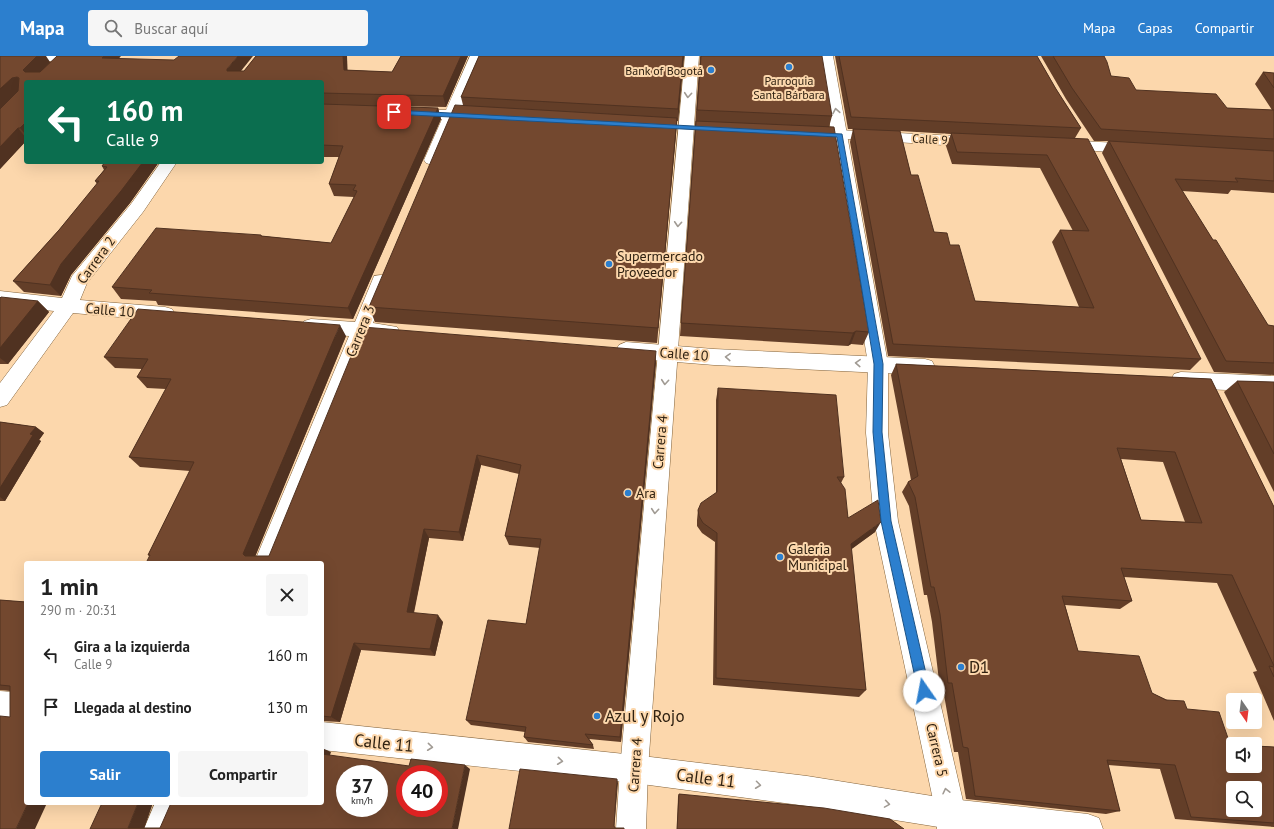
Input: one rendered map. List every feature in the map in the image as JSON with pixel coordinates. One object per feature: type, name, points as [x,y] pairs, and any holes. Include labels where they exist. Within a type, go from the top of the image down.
[{"type":"street","points":[[0,57],[68,56]]},
{"type":"street","points":[[51,72],[68,56]]},
{"type":"street","points":[[425,177],[451,114],[478,56]]},
{"type":"street","name":"Carrera 4","points":[[631,829],[634,769],[692,56]]},
{"type":"street","name":"Carrera 5","points":[[826,56],[878,364],[877,432],[886,521],[952,821]]},
{"type":"street","points":[[398,112],[498,117]]},
{"type":"street","points":[[1075,127],[1092,154]]},
{"type":"street","name":"Calle 9","points":[[801,134],[995,142]]},
{"type":"street","points":[[1049,145],[1092,154],[1150,150]]},
{"type":"street","name":"Carrera 2","points":[[0,399],[68,306],[80,281],[137,208],[168,164]]},
{"type":"street","name":"Carrera 3","points":[[267,561],[388,264]]},
{"type":"street","name":"Calle 10","points":[[0,298],[68,306],[186,316]]},
{"type":"street","points":[[289,324],[408,333]]},
{"type":"street","name":"Calle 10","points":[[604,349],[667,354],[941,368]]},
{"type":"street","points":[[1204,374],[1217,402]]},
{"type":"street","points":[[1160,378],[1204,374],[1274,384]]},
{"type":"street","points":[[0,705],[24,707]]},
{"type":"street","name":"Calle 11","points":[[324,736],[634,769],[807,791],[952,821],[1088,829]]},
{"type":"street","points":[[159,829],[169,805]]},
{"type":"building","points":[[0,56],[37,56],[23,70],[25,72],[40,72],[57,56],[104,56],[102,58],[174,60],[179,56],[238,56],[227,71],[244,71],[256,56],[343,56],[344,70],[392,72],[401,56],[461,56],[443,96],[324,93],[324,80],[24,80],[24,124],[18,128],[0,147],[0,109],[18,91],[19,78],[12,78],[0,89]]},
{"type":"building","points":[[479,56],[683,56],[678,109],[461,97]]},
{"type":"building","points":[[701,56],[822,56],[832,116],[697,110]]},
{"type":"building","points":[[839,56],[1037,56],[1081,128],[851,117]]},
{"type":"building","points":[[1053,56],[1104,56],[1111,76],[1129,78],[1136,90],[1216,94],[1227,108],[1274,110],[1274,139],[1101,129],[1072,88]]},
{"type":"building","points":[[1263,72],[1274,73],[1274,88]]},
{"type":"building","points":[[324,104],[438,108],[348,308],[149,293],[152,290],[112,287],[156,228],[261,235],[331,243],[357,191],[353,190],[356,185],[329,184],[343,146],[324,145]]},
{"type":"building","points":[[455,105],[677,118],[658,328],[369,307]]},
{"type":"building","points":[[696,121],[834,127],[869,332],[856,331],[853,333],[681,323]]},
{"type":"building","points":[[853,129],[900,131],[911,175],[918,175],[934,232],[947,233],[950,245],[959,245],[975,301],[1094,308],[1060,230],[1089,231],[1047,155],[957,152],[951,133],[1088,139],[1201,359],[893,344]]},
{"type":"building","points":[[1109,141],[1274,151],[1274,181],[1235,178],[1238,182],[1175,179],[1213,240],[1216,240],[1268,325],[1274,326],[1274,363],[1226,361]]},
{"type":"building","points":[[104,164],[141,164],[61,264],[50,285],[13,281],[59,230],[99,181],[95,181],[107,167],[102,166]]},
{"type":"building","points":[[0,298],[38,301],[0,348]]},
{"type":"building","points":[[138,309],[340,325],[243,554],[245,556],[269,556],[363,327],[656,351],[620,737],[585,734],[593,745],[524,737],[526,727],[466,720],[488,620],[526,624],[541,539],[505,536],[521,465],[477,455],[459,532],[424,529],[407,612],[438,615],[430,649],[354,643],[331,717],[324,716],[324,561],[147,561],[150,555],[148,555],[194,462],[129,457],[171,379],[137,377],[148,359],[104,357]]},
{"type":"building","points":[[896,364],[1211,379],[1274,507],[1274,666],[1232,575],[1121,568],[1132,601],[1062,596],[1078,651],[1139,656],[1152,693],[1166,700],[1184,701],[1187,709],[1219,712],[1228,737],[1226,737],[1226,773],[1262,773],[1262,746],[1274,747],[1274,823],[1191,817],[1175,765],[1107,760],[1120,811],[975,796],[968,748],[963,747],[952,683],[948,683],[940,614],[934,587],[931,587],[915,497],[908,482],[918,476]],"holes":[[[1117,448],[1175,452],[1202,523],[1141,520]]]},
{"type":"building","points":[[1237,381],[1274,382],[1274,454]]},
{"type":"building","name":"Galeria Municipal","points":[[718,388],[836,395],[844,477],[837,477],[845,489],[848,518],[878,500],[881,522],[851,544],[866,690],[716,678],[717,533],[703,523],[699,516],[698,510],[701,503],[717,492]]},
{"type":"building","points":[[0,422],[36,427],[30,434],[33,435],[0,488]]},
{"type":"building","points":[[0,600],[24,602],[24,805],[27,805],[16,829],[0,829],[0,716],[10,717],[10,686],[0,685]]},
{"type":"building","points":[[1269,666],[1274,667],[1274,677]]},
{"type":"building","points":[[324,754],[402,765],[396,765],[396,817],[448,817],[448,765],[409,765],[411,759],[465,765],[452,829],[90,829],[101,805],[137,805],[128,828],[160,828],[170,805],[324,805]]},
{"type":"building","points":[[520,769],[617,779],[614,826],[615,828],[624,829],[509,829]]},
{"type":"building","points":[[679,794],[824,808],[890,819],[904,829],[677,829]]},
{"type":"place","name":"Parroquia Santa Bárbara","points":[[789,67]]},
{"type":"place","name":"Bank of Bogotá","points":[[711,70]]},
{"type":"place","name":"Supermercado Proveedor","points":[[609,264]]},
{"type":"place","name":"Ara","points":[[628,493]]},
{"type":"place","name":"Galeria Municipal","points":[[780,557]]},
{"type":"place","name":"D1","points":[[961,667]]},
{"type":"place","name":"Azul y Rojo","points":[[597,716]]},
{"type":"route","points":[[394,112],[840,135],[878,364],[877,432],[886,521],[924,691]]}]
